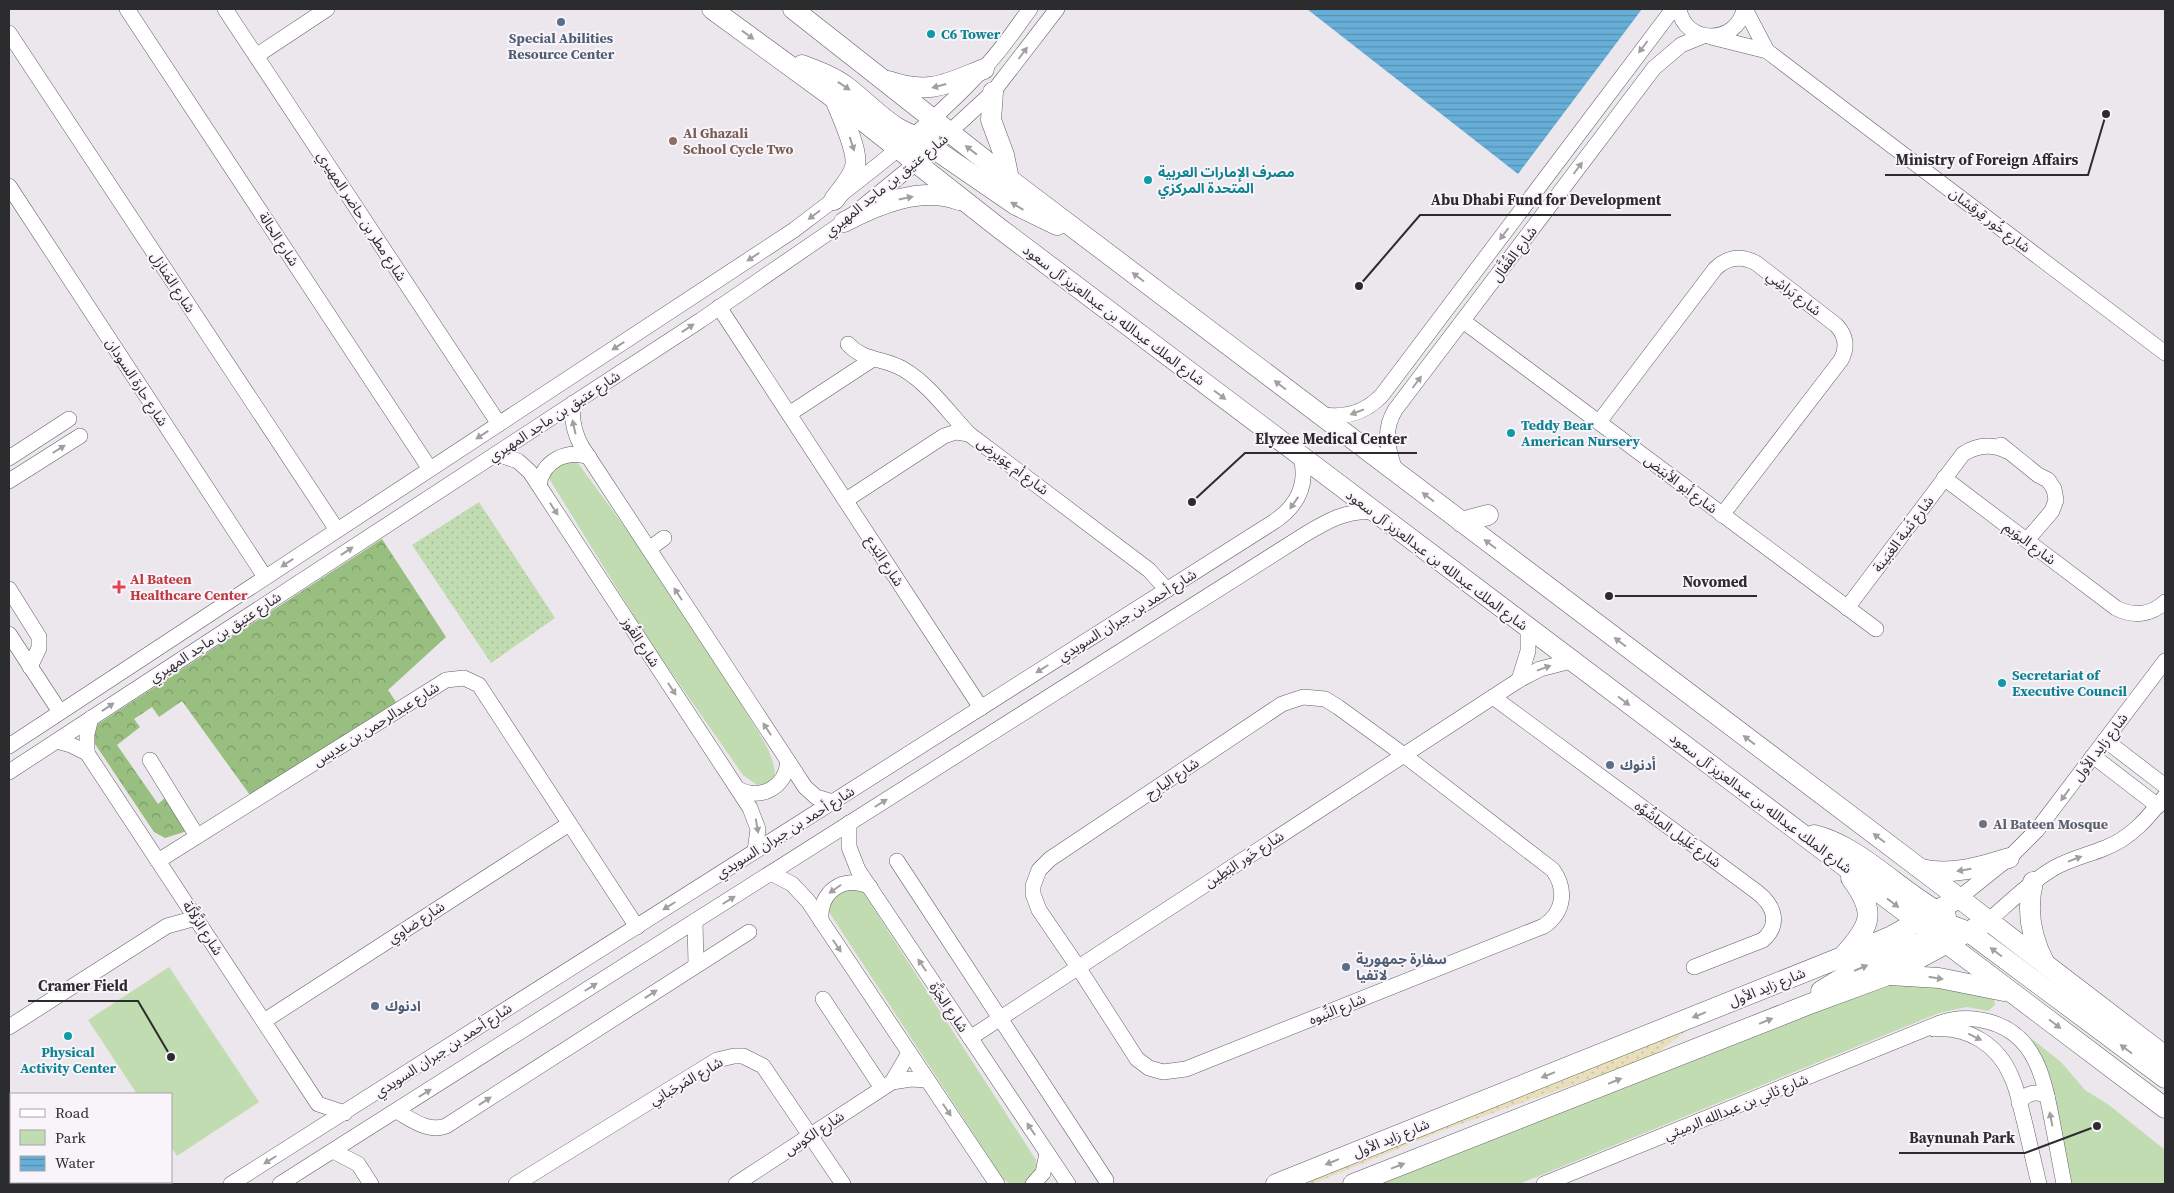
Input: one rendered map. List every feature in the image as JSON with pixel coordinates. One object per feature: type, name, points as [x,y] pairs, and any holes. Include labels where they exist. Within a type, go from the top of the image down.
[{"type":"main road","name":"شارع الملك عبدالله بن عبدالعزيز آل سعود","points":[[712,9],[835,99],[906,143],[916,163],[969,204],[1301,457],[2165,1108]]},
{"type":"main road","points":[[797,11],[1078,232],[2165,1056]]},
{"type":"main road","points":[[784,60],[810,68],[834,79],[895,126],[906,143],[933,148],[1016,205],[1046,221],[1078,232]]},
{"type":"main road","points":[[881,78],[906,86],[932,88],[984,69]]},
{"type":"main road","points":[[993,92],[991,120],[1004,155],[1010,179]]},
{"type":"main road","points":[[834,200],[849,178],[856,163],[851,141],[835,99]]},
{"type":"main road","points":[[906,143],[950,133]]},
{"type":"main road","points":[[844,222],[878,206],[920,196],[941,195],[969,204]]},
{"type":"main road","points":[[1461,522],[1488,516]]},
{"type":"main road","points":[[1800,833],[1821,837],[1840,845],[1960,926],[2165,1078]]},
{"type":"main road","points":[[1917,868],[1955,871],[2009,858]]},
{"type":"main road","points":[[1841,864],[1864,896],[1868,911],[1863,933],[1842,957]]},
{"type":"main road","points":[[2033,882],[2030,904],[2031,928],[2035,942],[2048,967]]},
{"type":"main road","points":[[1959,898],[1960,926]]},
{"type":"main road","name":"شارع زايد الأول","points":[[1276,1184],[1842,957],[1892,936],[1959,898]]},
{"type":"main road","name":"شارع زايد الأول","points":[[1353,1184],[1807,1005],[1888,975],[1960,926],[1988,921]]},
{"type":"main road","points":[[1917,922],[1936,922],[1960,926]]},
{"type":"main road","points":[[1807,1005],[1824,989],[1843,977],[1942,940]]},
{"type":"main road","points":[[1888,975],[1908,974],[1939,978],[1978,984],[2016,994]]},
{"type":"street","name":"شارع الحالة","points":[[127,9],[430,469]]},
{"type":"street","name":"شارع مطر بن حاضر المهيري","points":[[225,9],[499,424]]},
{"type":"street","points":[[256,56],[327,9]]},
{"type":"street","name":"شارع عتيق بن ماجد المهيري","points":[[9,746],[794,230],[906,143],[932,119],[984,69],[1030,9]]},
{"type":"street","name":"شارع عتيق بن ماجد المهيري","points":[[9,772],[719,308],[844,222],[916,163],[993,92],[1057,9]]},
{"type":"street","name":"شارع القُفَّال","points":[[1319,414],[1344,416],[1360,411],[1376,402],[1673,9]]},
{"type":"street","points":[[1679,9],[1688,27],[1707,37]]},
{"type":"street","name":"شارع القُفَّال","points":[[1396,473],[1386,438],[1390,420],[1399,406],[1654,68],[1681,45],[1707,37],[1720,36],[1734,28],[1739,22],[1744,9]]},
{"type":"street","name":"شارع خُور قِرقِشان","points":[[1744,9],[1767,51]]},
{"type":"street","name":"شارع المَنازِل","points":[[9,33],[337,530]]},
{"type":"street","name":"شارع خُور قِرقِشان","points":[[1707,37],[1767,51],[2165,353]]},
{"type":"street","name":"شارع حارة السودان","points":[[9,186],[266,577]]},
{"type":"street","name":"شارع بَراشِي","points":[[1599,422],[1719,264],[1731,258],[1744,258],[1763,269],[1836,325],[1844,335],[1846,348],[1841,360],[1722,515]]},
{"type":"street","name":"شارع البَدع","points":[[719,308],[981,708]]},
{"type":"street","name":"شارع أبو الأبيَض","points":[[1463,321],[1876,630]]},
{"type":"street","points":[[848,344],[856,352],[893,364],[911,374],[969,434]]},
{"type":"street","points":[[789,414],[874,359]]},
{"type":"street","points":[[1386,390],[1389,400],[1399,406]]},
{"type":"street","points":[[574,403],[572,417],[574,430],[589,457],[810,793],[822,800],[833,802]]},
{"type":"street","points":[[9,458],[69,419]]},
{"type":"street","name":"شارع أم عِوَيرِض","points":[[846,500],[944,436],[956,432],[969,434],[1149,570],[1166,590]]},
{"type":"street","points":[[9,481],[80,436]]},
{"type":"street","name":"شارع ثَنية الغبَينة","points":[[1846,608],[1968,444],[1980,439],[1998,442],[2038,475],[2048,480],[2056,495],[2055,506],[2027,540]]},
{"type":"street","points":[[26,447],[36,464]]},
{"type":"street","name":"شارع القُوز","points":[[496,454],[518,461],[530,472],[738,788],[756,822],[758,837],[756,851]]},
{"type":"street","points":[[538,485],[544,470],[558,457],[576,454],[589,457]]},
{"type":"street","name":"شارع أحمد بن جبران السويدي","points":[[231,1184],[1287,512],[1298,497],[1304,482],[1301,457]]},
{"type":"street","name":"شارع البوَيم","points":[[1944,478],[2116,608],[2129,613],[2142,614],[2156,609],[2165,602]]},
{"type":"street","points":[[373,507],[374,519],[384,527]]},
{"type":"street","name":"شارع أحمد بن جبران السويدي","points":[[280,1184],[1328,520],[1350,512],[1374,512]]},
{"type":"street","points":[[649,549],[664,538]]},
{"type":"street","points":[[315,545],[323,554],[326,565]]},
{"type":"street","points":[[9,589],[39,637],[39,648],[30,667]]},
{"type":"street","points":[[1519,680],[1528,651],[1528,628]]},
{"type":"street","points":[[9,634],[60,712]]},
{"type":"street","name":"شارع زايد الأول","points":[[1959,898],[2009,858],[2050,815],[2165,660]]},
{"type":"street","name":"شارع خَور البَطِين","points":[[970,1038],[1519,680],[1540,669],[1571,661]]},
{"type":"street","name":"شارع عبدالرحمن بن عديس","points":[[158,861],[446,680],[458,677],[469,679],[479,685],[637,927]]},
{"type":"street","name":"شارع اليارِح","points":[[1078,967],[1035,902],[1033,886],[1039,870],[1050,859],[1282,704],[1303,697],[1325,699],[1404,755]]},
{"type":"street","name":"شارع غَلِيل الماشُوَّه","points":[[1493,697],[1757,892],[1770,904],[1774,922],[1770,932],[1763,940],[1694,967]]},
{"type":"street","points":[[57,741],[87,753],[87,734],[91,718]]},
{"type":"street","points":[[2105,740],[2165,786]]},
{"type":"street","name":"شارع الزَّلاَّلة","points":[[87,753],[318,1104]]},
{"type":"street","name":"شارع النِّيوه","points":[[1078,967],[1137,1059],[1156,1071],[1171,1073],[1195,1066],[1544,926],[1550,921],[1559,910],[1562,896],[1560,882],[1553,870],[1404,755]]},
{"type":"street","points":[[2093,756],[2162,801]]},
{"type":"street","points":[[150,760],[197,836]]},
{"type":"street","points":[[738,788],[749,793],[768,791],[783,779],[788,760]]},
{"type":"street","name":"شارع زايد الأول","points":[[1988,921],[2033,882],[2062,864],[2104,849],[2127,837],[2145,821],[2162,801]]},
{"type":"street","name":"شارع الجَزَّة","points":[[850,823],[848,839],[851,855],[870,887],[1068,1184]]},
{"type":"street","name":"شارع ضاوِي","points":[[264,1021],[569,824]]},
{"type":"street","points":[[897,861],[1106,1180]]},
{"type":"street","points":[[771,873],[786,880],[798,889],[997,1184]]},
{"type":"street","points":[[821,921],[821,907],[831,890],[850,882],[870,887]]},
{"type":"street","points":[[167,926],[185,901]]},
{"type":"street","points":[[9,1027],[167,926],[196,918]]},
{"type":"street","points":[[695,921],[696,965]]},
{"type":"street","points":[[396,1111],[427,1127],[436,1129],[446,1126],[749,932]]},
{"type":"street","points":[[603,948],[604,962],[616,972]]},
{"type":"street","points":[[548,983],[558,992],[561,1006]]},
{"type":"street","points":[[823,999],[887,1085]]},
{"type":"street","name":"شارع ثاني بن عبدالله الرميثي","points":[[1544,1184],[1940,1023],[1960,1018],[1984,1020],[2003,1027],[2020,1039],[2032,1054],[2041,1071],[2064,1184]]},
{"type":"street","name":"شارع ثاني بن عبدالله الرميثي","points":[[1928,1029],[1959,1031],[1988,1044],[2001,1058],[2009,1070],[2040,1184]]},
{"type":"street","name":"شارع الكوس","points":[[887,1085],[908,1053]]},
{"type":"street","name":"شارع المَرحَبانِي","points":[[516,1184],[717,1060],[726,1057],[743,1056],[764,1066],[843,1184]]},
{"type":"street","name":"شارع الكوس","points":[[736,1184],[887,1085],[912,1079],[926,1080]]},
{"type":"street","points":[[2019,1103],[2026,1095],[2031,1093],[2037,1092],[2047,1096]]},
{"type":"street","points":[[316,1162],[304,1154],[318,1104],[345,1113]]},
{"type":"street","points":[[358,1164],[359,1134]]},
{"type":"street","points":[[333,1151],[358,1164],[372,1184]]},
{"type":"street","points":[[1034,1184],[1044,1173],[1047,1153]]},
{"type":"green space","points":[[575,459],[686,614],[727,679],[769,752],[775,777],[767,784],[757,785],[743,775],[650,642],[550,480],[550,466]]},
{"type":"green space","points":[[479,502],[555,618],[491,663],[412,545]]},
{"type":"green space","points":[[382,539],[446,637],[388,690],[396,702],[250,795],[182,701],[159,717],[152,707],[134,719],[140,727],[117,745],[158,804],[165,798],[187,831],[165,838],[154,832],[93,741],[98,724]]},
{"type":"green space","points":[[838,886],[861,889],[1036,1160],[1037,1171],[1026,1184],[1011,1184],[1003,1179],[829,912],[829,902]]},
{"type":"green space","points":[[169,967],[259,1102],[177,1156],[172,1148],[172,1093],[136,1093],[88,1020]]},
{"type":"green space","points":[[1897,981],[1994,998],[1995,1005],[1988,1011],[1967,1007],[1939,1013],[1519,1184],[1370,1184]]},
{"type":"green space","points":[[2027,1035],[2061,1062],[2085,1090],[2109,1105],[2165,1150],[2165,1184],[2072,1184],[2045,1068]]},
{"type":"sand","points":[[1690,1028],[1650,1058],[1447,1129],[1312,1184],[1289,1184]]},
{"type":"water","points":[[1307,9],[1642,9],[1518,174]]},
{"type":"place","name":"Special Abilities Resource Center","points":[[561,22]]},
{"type":"place","name":"C6 Tower","points":[[931,34]]},
{"type":"place","name":"Ministry of Foreign Affairs","points":[[2106,114]]},
{"type":"place","name":"Al Ghazali School Cycle Two","points":[[673,141]]},
{"type":"place","name":"مصرف الإمارات العربية المتحدة المركزي","points":[[1148,180]]},
{"type":"place","name":"Abu Dhabi Fund for Development","points":[[1359,286]]},
{"type":"place","name":"Teddy Bear American Nursery","points":[[1511,433]]},
{"type":"place","name":"Elyzee Medical Center","points":[[1192,502]]},
{"type":"place","name":"Al Bateen Healthcare Center","points":[[119,587]]},
{"type":"place","name":"Novomed","points":[[1609,596]]},
{"type":"place","name":"Secretariat of Executive Council","points":[[2002,683]]},
{"type":"place","name":"أدنوك","points":[[1610,765]]},
{"type":"place","name":"Al Bateen Mosque","points":[[1983,824]]},
{"type":"place","name":"سفارة جمهورية لاتفيا","points":[[1346,967]]},
{"type":"place","name":"ادنوك","points":[[375,1006]]},
{"type":"place","name":"Physical Activity Center","points":[[68,1036]]},
{"type":"place","name":"Cramer Field","points":[[171,1057]]},
{"type":"place","name":"Baynunah Park","points":[[2097,1126]]}]
